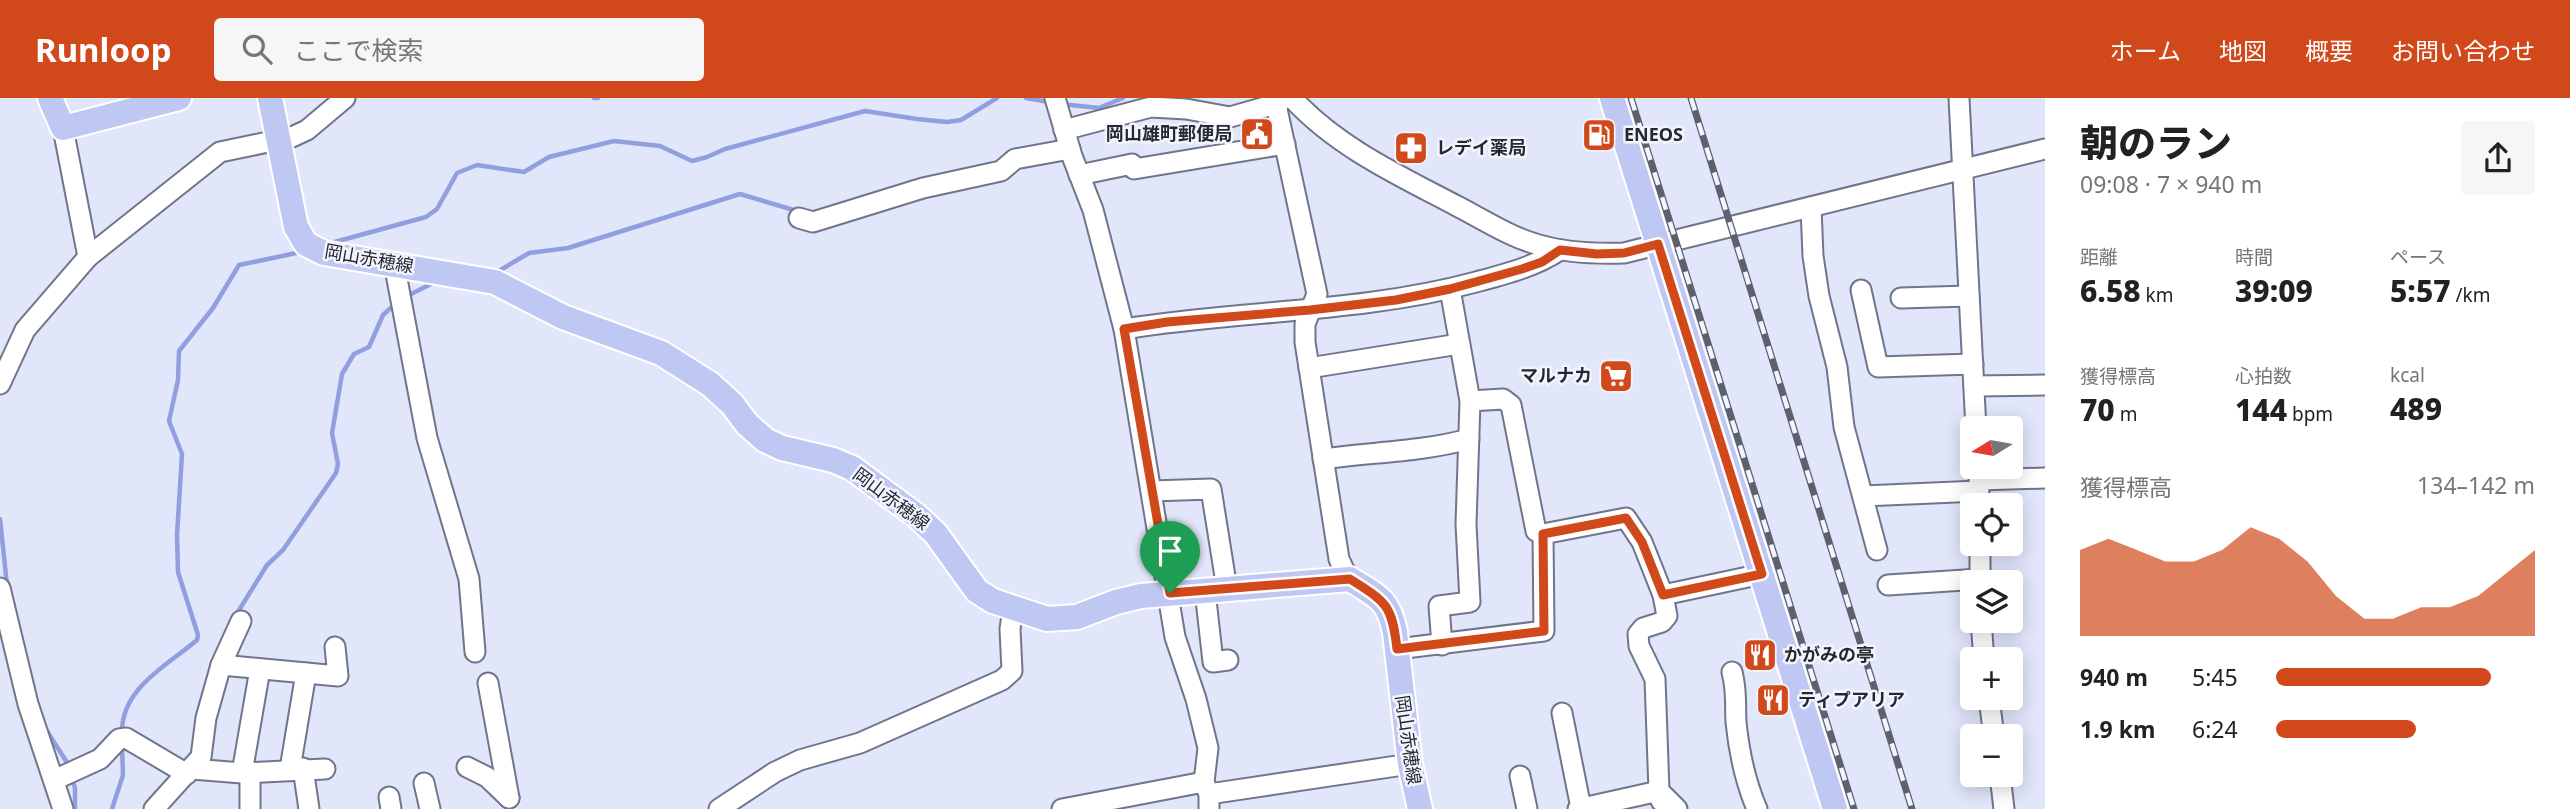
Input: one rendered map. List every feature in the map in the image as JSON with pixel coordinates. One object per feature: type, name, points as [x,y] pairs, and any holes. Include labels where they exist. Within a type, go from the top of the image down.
[{"type":"main road","points":[[50,98],[62,128],[179,98]]},
{"type":"main road","name":"岡山赤穂線","points":[[270,98],[296,227],[306,244],[324,253],[495,282],[563,317],[661,353],[710,384],[765,440],[782,449],[833,460],[852,468],[917,516],[936,534],[977,591],[993,601],[1047,619],[1077,617],[1116,602],[1170,593],[1350,579],[1376,594],[1391,611],[1410,764],[1420,809]]},
{"type":"main road","points":[[1612,98],[1835,809]]},
{"type":"street","points":[[0,384],[25,330],[88,257],[220,152],[280,140],[307,130],[345,98]]},
{"type":"street","points":[[1959,98],[1975,416]]},
{"type":"street","points":[[1284,100],[1333,137],[1387,169],[1518,238],[1560,250],[1597,254],[1624,253],[2045,149]]},
{"type":"street","points":[[799,218],[813,222],[923,188],[1001,171],[1015,159],[1151,107],[1186,109],[1230,117],[1284,100]]},
{"type":"street","points":[[1284,100],[1277,109],[1317,294],[1305,324],[1309,368],[1339,559],[1350,579]]},
{"type":"street","points":[[1055,101],[1093,209],[1124,329],[1170,593],[1175,637],[1196,699],[1208,748],[1207,795]]},
{"type":"street","points":[[62,128],[88,257]]},
{"type":"street","points":[[1079,175],[1132,164],[1134,169],[1284,144]]},
{"type":"street","points":[[1811,207],[1813,256],[1819,296],[1837,367],[1844,427],[1877,551]]},
{"type":"street","points":[[1124,329],[1167,322],[1396,300],[1450,289],[1522,269],[1542,262],[1560,250]]},
{"type":"street","points":[[394,263],[427,438],[469,579],[475,652]]},
{"type":"street","points":[[1442,645],[1439,606],[1470,602],[1466,524],[1470,401],[1450,289]]},
{"type":"street","points":[[1861,290],[1878,367],[1973,364]]},
{"type":"street","points":[[1901,298],[1969,296]]},
{"type":"street","points":[[1309,368],[1459,344]]},
{"type":"street","points":[[1973,386],[2045,385]]},
{"type":"street","points":[[1470,401],[1503,399],[1511,405],[1536,531],[1543,534],[1626,518],[1642,542],[1663,595],[1667,616],[1662,622],[1643,628],[1638,634],[1639,646],[1655,679],[1661,800]]},
{"type":"street","points":[[1323,459],[1376,452],[1404,452],[1469,439]]},
{"type":"street","points":[[1863,496],[2045,478]]},
{"type":"street","points":[[1152,491],[1211,489],[1216,590],[1213,662],[1228,660]]},
{"type":"street","points":[[1397,649],[1544,631],[1543,534]]},
{"type":"street","points":[[1663,595],[1762,574]]},
{"type":"street","points":[[1888,585],[1960,582]]},
{"type":"street","points":[[0,588],[28,704],[65,776],[63,809]]},
{"type":"street","points":[[719,809],[788,766],[860,743],[1002,680],[1012,671],[1010,629],[1013,609]]},
{"type":"street","points":[[154,809],[185,771],[201,757],[206,718],[221,666],[241,621]]},
{"type":"street","points":[[221,666],[338,676],[335,647]]},
{"type":"street","points":[[250,809],[246,773],[260,669]]},
{"type":"street","points":[[1732,672],[1737,692],[1736,720],[1746,783],[1757,809]]},
{"type":"street","points":[[306,673],[296,769],[309,809]]},
{"type":"street","points":[[488,683],[510,804]]},
{"type":"street","points":[[1562,713],[1587,808],[1661,800],[1677,809]]},
{"type":"street","points":[[65,776],[100,759],[122,739],[185,771],[246,773],[325,769]]},
{"type":"street","points":[[1062,809],[1207,795],[1410,764]]},
{"type":"street","points":[[467,767],[487,777],[510,804]]},
{"type":"street","points":[[1520,776],[1527,809]]},
{"type":"street","points":[[424,783],[430,809]]},
{"type":"street","points":[[2001,787],[2004,809]]},
{"type":"waterway","points":[[331,243],[426,217],[437,209],[457,173],[477,165],[524,172],[549,157],[614,141],[660,146],[692,161],[725,149],[865,111],[947,122],[961,120],[997,98]]},
{"type":"waterway","points":[[1026,98],[1049,102]]},
{"type":"waterway","points":[[1061,104],[1099,108],[1123,98]]},
{"type":"waterway","points":[[497,272],[529,253],[568,248],[740,194],[797,211]]},
{"type":"waterway","points":[[122,733],[129,703],[138,690],[197,640],[198,635],[178,572],[177,535],[182,454],[169,421],[178,380],[179,351],[213,308],[239,265],[301,252]]},
{"type":"waterway","points":[[405,297],[435,282]]},
{"type":"waterway","points":[[236,615],[267,565],[283,550],[336,473],[338,464],[332,433],[342,374],[354,354],[369,347],[383,315],[395,304]]},
{"type":"waterway","points":[[0,519],[7,585]]},
{"type":"waterway","points":[[45,728],[69,768]]},
{"type":"waterway","points":[[112,809],[123,775],[122,745]]},
{"type":"waterway","points":[[71,777],[75,788],[75,809]]},
{"type":"railway","points":[[1631,98],[1854,809]]},
{"type":"railway","points":[[1691,98],[1912,809]]},
{"type":"place","name":"岡山雄町郵便局","points":[[1257,134]]},
{"type":"place","name":"ENEOS","points":[[1599,135]]},
{"type":"place","name":"レデイ薬局","points":[[1411,148]]},
{"type":"place","name":"マルナカ","points":[[1616,376]]},
{"type":"place","name":"かがみの亭","points":[[1760,655]]},
{"type":"place","name":"ティプアリア","points":[[1773,700]]},
{"type":"route","points":[[1658,244],[1762,574],[1663,595],[1642,542],[1626,518],[1543,534],[1544,631],[1397,649],[1391,611],[1376,594],[1350,579],[1170,593],[1124,329],[1167,322],[1396,300],[1450,289],[1522,269],[1542,262],[1560,250],[1597,254],[1624,253],[1658,244]]}]
